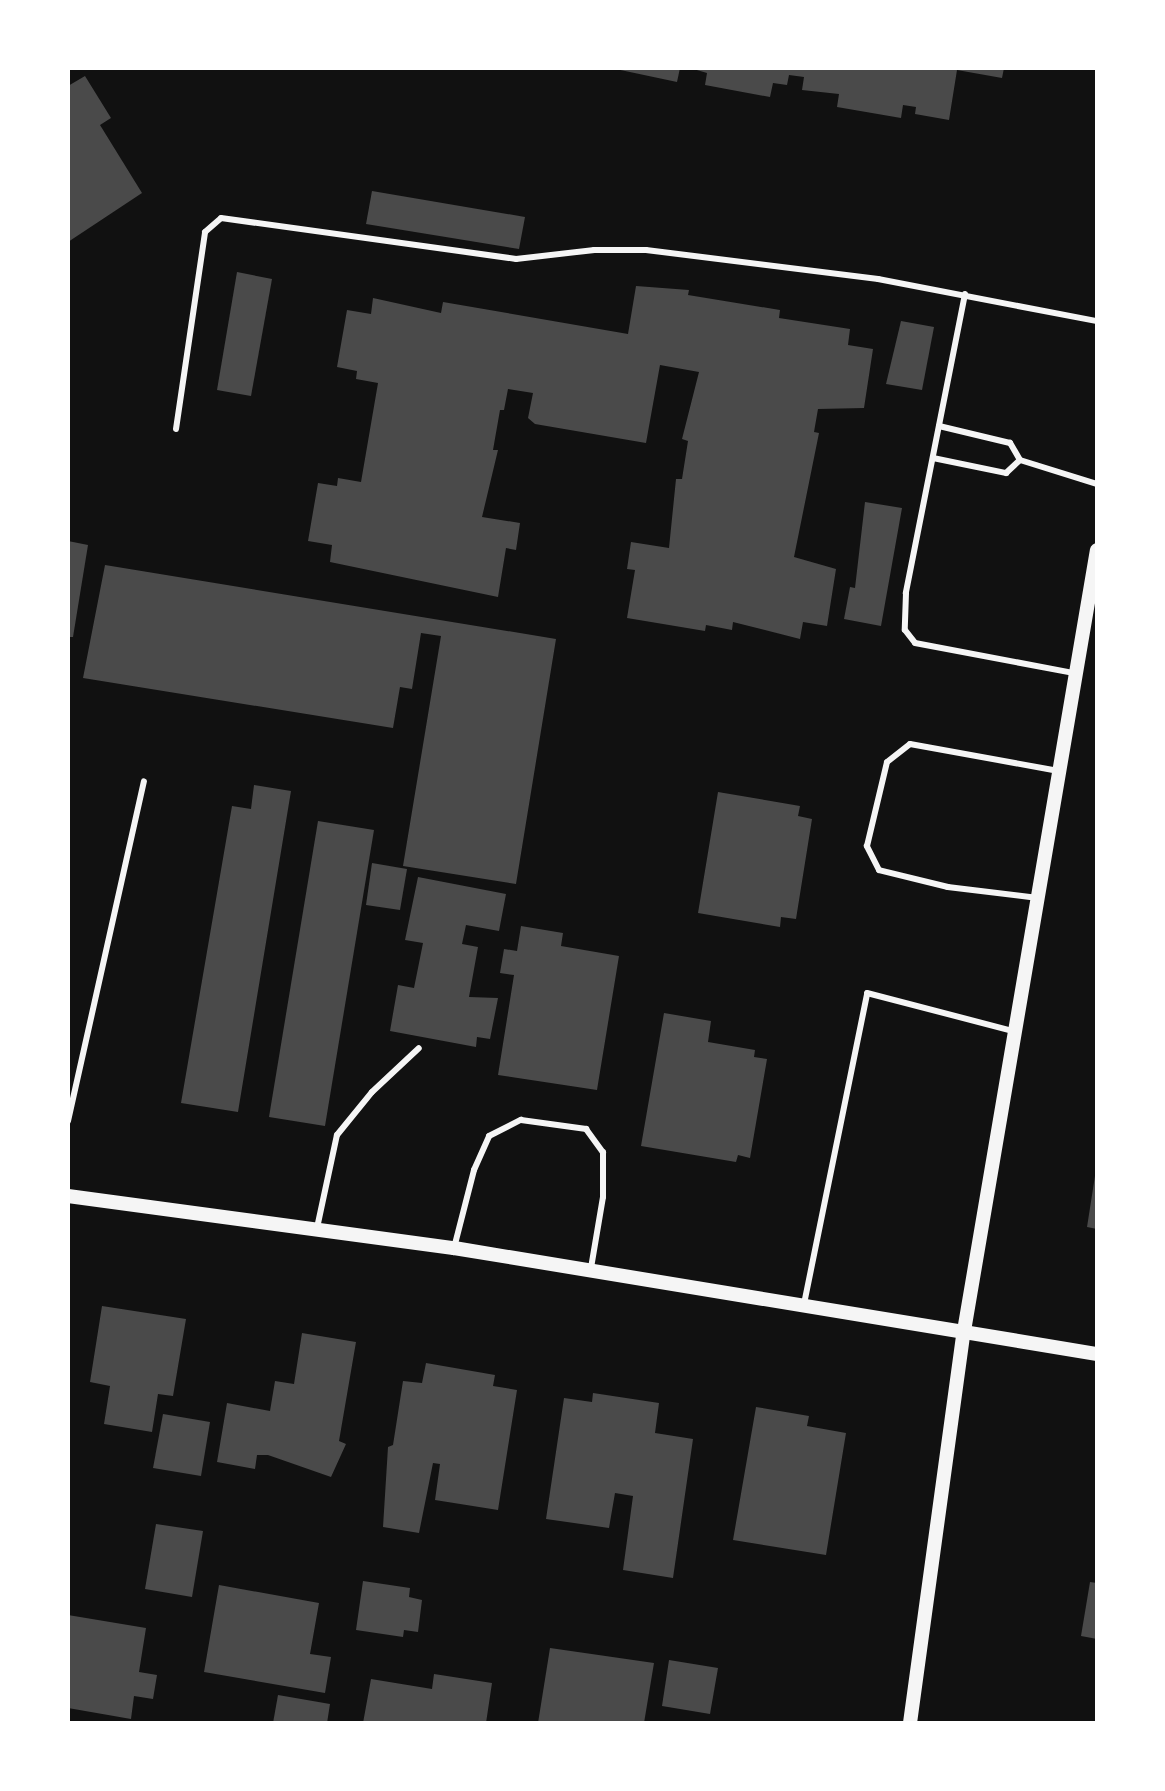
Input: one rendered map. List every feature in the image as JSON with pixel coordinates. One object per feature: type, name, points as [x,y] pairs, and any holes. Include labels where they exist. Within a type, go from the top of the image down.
[{"type":"street","points":[[910,1723],[964,1331],[1097,550]]},
{"type":"street","points":[[68,1196],[454,1248],[1097,1354]]},
{"type":"lane","points":[[176,429],[205,232],[221,218],[516,259],[646,250],[965,294],[1097,321]]},
{"type":"lane","points":[[965,294],[906,593],[905,630],[915,643],[1076,673]]},
{"type":"lane","points":[[939,426],[1010,443],[1020,460],[1097,484]]},
{"type":"lane","points":[[933,458],[1006,473],[1020,460]]},
{"type":"lane","points":[[1038,898],[948,887],[879,870],[867,846],[887,762],[910,744],[1059,771]]},
{"type":"lane","points":[[68,1121],[144,781]]},
{"type":"lane","points":[[804,1304],[867,993],[1015,1031]]},
{"type":"lane","points":[[317,1228],[337,1135],[372,1092],[419,1048]]},
{"type":"lane","points":[[454,1248],[474,1170],[489,1136],[521,1120],[586,1129],[603,1152],[603,1197],[590,1270]]},
{"type":"building","points":[[611,68],[680,68],[677,82]]},
{"type":"building","points":[[690,68],[1004,68],[1002,78],[957,70],[949,120],[915,114],[916,107],[903,105],[901,118],[837,107],[839,94],[802,90],[804,77],[789,75],[787,85],[773,83],[770,97],[705,85],[707,73]]},
{"type":"building","points":[[85,76],[111,118],[100,125],[142,193],[68,242],[68,86]]},
{"type":"building","points":[[372,191],[525,217],[519,249],[366,224]]},
{"type":"building","points":[[237,272],[272,279],[251,396],[217,390]]},
{"type":"building","points":[[636,286],[689,290],[688,295],[780,310],[779,318],[850,329],[848,345],[873,349],[864,408],[818,409],[814,432],[819,433],[794,557],[836,569],[827,626],[803,622],[800,639],[733,622],[732,630],[706,625],[705,631],[627,618],[635,570],[627,569],[631,542],[669,548],[676,479],[682,479],[688,441],[682,439],[699,372],[660,365],[646,443],[535,424],[528,418],[533,393],[508,389],[504,410],[500,410],[493,450],[498,450],[482,517],[520,523],[516,550],[506,548],[498,597],[330,562],[332,545],[308,541],[318,483],[337,486],[338,478],[361,482],[378,383],[356,379],[357,371],[337,367],[347,310],[371,314],[373,298],[441,313],[443,302],[628,334]]},
{"type":"building","points":[[901,321],[934,327],[922,390],[886,384]]},
{"type":"building","points":[[865,502],[902,508],[881,626],[844,619],[850,587],[855,588]]},
{"type":"building","points":[[68,541],[88,545],[73,637],[68,637]]},
{"type":"building","points":[[105,565],[556,639],[516,884],[403,866],[441,636],[421,633],[412,689],[400,687],[393,728],[83,678]]},
{"type":"building","points":[[254,785],[291,791],[238,1112],[181,1103],[232,806],[251,809]]},
{"type":"building","points":[[718,792],[800,806],[798,816],[812,819],[796,919],[781,917],[780,927],[698,913]]},
{"type":"building","points":[[318,821],[374,830],[325,1126],[269,1117]]},
{"type":"building","points":[[372,863],[407,869],[400,910],[366,905]]},
{"type":"building","points":[[418,877],[506,894],[499,931],[466,925],[462,944],[478,947],[469,997],[498,998],[490,1039],[477,1037],[476,1047],[390,1031],[398,985],[414,988],[423,943],[405,940]]},
{"type":"building","points":[[521,926],[563,933],[561,946],[619,956],[597,1090],[498,1075],[514,975],[500,973],[504,949],[517,951]]},
{"type":"building","points":[[664,1013],[711,1021],[708,1042],[755,1050],[754,1057],[767,1059],[750,1158],[738,1155],[736,1162],[641,1146]]},
{"type":"building","points":[[1097,1176],[1097,1229],[1087,1227]]},
{"type":"building","points":[[102,1306],[186,1319],[173,1396],[158,1394],[152,1432],[104,1424],[110,1386],[90,1382]]},
{"type":"building","points":[[302,1333],[356,1342],[339,1441],[346,1444],[331,1477],[268,1455],[257,1455],[255,1469],[217,1462],[227,1403],[270,1411],[275,1381],[294,1384]]},
{"type":"building","points":[[426,1363],[495,1375],[493,1386],[517,1390],[498,1510],[435,1500],[440,1464],[433,1463],[419,1533],[383,1527],[388,1447],[393,1445],[403,1381],[422,1383]]},
{"type":"building","points":[[593,1393],[659,1403],[655,1433],[693,1439],[673,1578],[623,1570],[633,1496],[615,1493],[609,1528],[546,1519],[564,1398],[592,1402]]},
{"type":"building","points":[[756,1407],[809,1416],[807,1426],[846,1433],[826,1555],[733,1540]]},
{"type":"building","points":[[163,1414],[210,1422],[201,1476],[153,1468]]},
{"type":"building","points":[[156,1524],[203,1531],[192,1597],[145,1589]]},
{"type":"building","points":[[363,1581],[410,1588],[409,1597],[422,1600],[418,1632],[404,1630],[403,1637],[356,1630]]},
{"type":"building","points":[[1090,1582],[1097,1583],[1097,1639],[1081,1636]]},
{"type":"building","points":[[219,1585],[319,1603],[310,1654],[331,1657],[325,1693],[204,1672]]},
{"type":"building","points":[[68,1615],[146,1628],[139,1672],[157,1675],[153,1699],[134,1696],[131,1719],[68,1708]]},
{"type":"building","points":[[550,1648],[654,1663],[644,1723],[538,1723]]},
{"type":"building","points":[[669,1660],[718,1668],[710,1714],[662,1706]]},
{"type":"building","points":[[434,1674],[492,1683],[486,1723],[363,1723],[371,1679],[432,1689]]},
{"type":"building","points":[[278,1695],[330,1704],[327,1723],[273,1723]]}]
